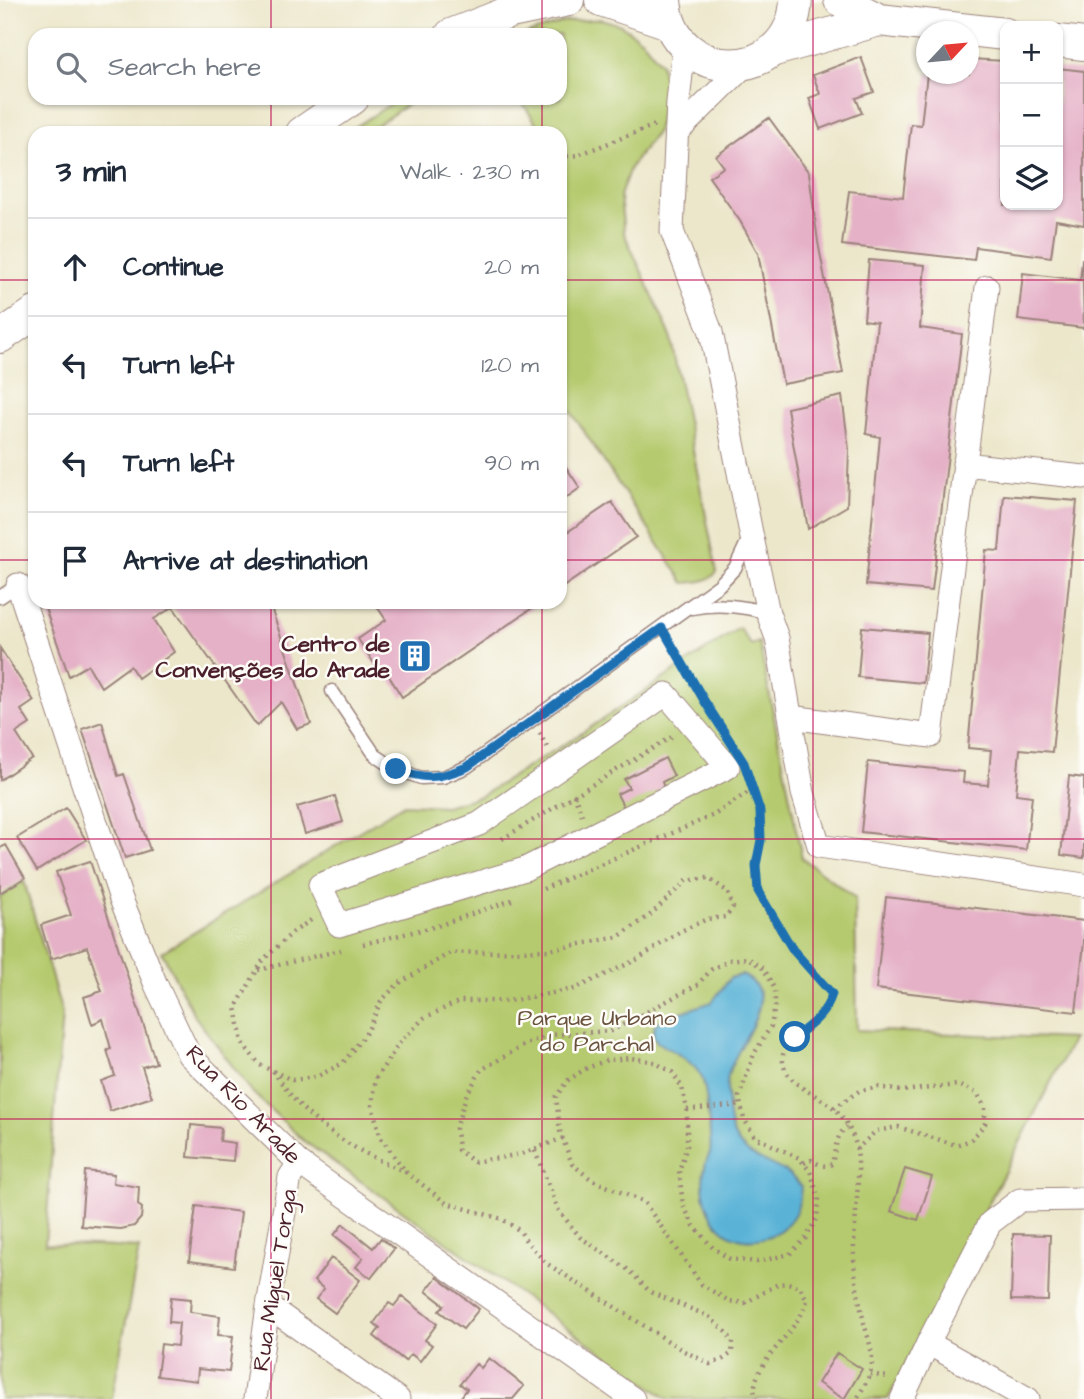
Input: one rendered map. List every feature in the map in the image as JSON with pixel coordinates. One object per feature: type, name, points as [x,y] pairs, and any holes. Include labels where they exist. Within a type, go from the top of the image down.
[{"type":"street","points":[[469,28],[510,12],[568,0]]},
{"type":"street","points":[[601,0],[672,23],[707,61],[720,64],[759,57],[879,20]]},
{"type":"street","points":[[677,122],[789,30],[796,0]]},
{"type":"street","points":[[840,0],[879,20],[1000,33]]},
{"type":"street","points":[[672,23],[677,122],[672,231],[711,332],[768,613],[777,638],[803,793],[819,846],[1084,885]]},
{"type":"street","points":[[1063,42],[1084,44]]},
{"type":"street","points":[[312,126],[344,105]]},
{"type":"street","points":[[791,717],[931,736],[987,287]]},
{"type":"street","points":[[0,337],[28,318]]},
{"type":"street","points":[[964,464],[1084,477]]},
{"type":"street","name":"Rua Rio Arade","points":[[9,591],[121,899],[156,985],[189,1055],[299,1163],[633,1399]]},
{"type":"street","points":[[666,694],[692,725],[728,767],[525,869],[339,925],[320,885],[479,824],[666,694]]},
{"type":"street","name":"Rua Miguel Torga","points":[[255,1399],[290,1178],[299,1163]]},
{"type":"street","points":[[902,1399],[990,1223],[1020,1200],[1084,1199]]},
{"type":"street","points":[[268,1306],[398,1399]]},
{"type":"street","points":[[928,1343],[1028,1399]]},
{"type":"lane","points":[[332,691],[374,755],[396,769],[421,778],[443,777],[467,767],[719,585],[735,568],[751,533]]},
{"type":"lane","points":[[688,609],[712,604],[744,607],[768,613]]},
{"type":"path","points":[[567,156],[578,155],[677,122]]},
{"type":"path","points":[[496,842],[712,712],[662,628]]},
{"type":"path","points":[[749,776],[760,811],[761,840],[756,865],[758,891],[793,950],[832,994],[829,1004],[814,1023],[795,1037],[783,1054],[785,1069],[794,1081],[840,1114],[856,1149],[858,1161],[854,1256],[858,1296],[872,1357],[870,1374],[857,1399]]},
{"type":"path","points":[[331,908],[292,933],[263,960],[236,1007],[242,1043],[260,1065],[292,1080],[316,1077],[343,1063],[368,1030],[381,1001],[398,984],[450,953],[550,950],[618,937],[649,916],[686,881],[708,878],[727,891],[733,906],[726,917],[707,919],[681,931],[638,959],[575,989],[508,1001],[460,1001],[424,1018],[401,1041],[376,1078],[373,1106],[381,1138],[406,1172],[446,1203],[502,1219],[520,1231],[546,1263],[682,1350],[710,1364],[732,1353],[733,1341],[708,1316],[650,1292],[630,1271],[580,1237],[559,1211],[534,1149]]},
{"type":"path","points":[[563,1138],[522,1154],[474,1162],[458,1150],[456,1128],[466,1096],[481,1070],[526,1044],[550,1035],[611,1031],[696,985],[712,969],[730,960],[748,958],[764,970],[775,990],[775,1006],[771,1026],[754,1054],[739,1097],[744,1118],[755,1137],[799,1158],[810,1171],[819,1198],[817,1218],[806,1238],[790,1254],[757,1262],[730,1259],[713,1248],[694,1226],[683,1205],[679,1171],[687,1146],[687,1110],[682,1087],[672,1072],[652,1061],[631,1058],[607,1060],[585,1069],[567,1081],[556,1097],[560,1131],[563,1138],[572,1164],[592,1180],[644,1202],[702,1285],[729,1301],[745,1303],[778,1284],[788,1283],[800,1287],[807,1300],[805,1311],[790,1332],[777,1343],[766,1361],[756,1384],[753,1397],[755,1399]]},
{"type":"path","points":[[272,1070],[299,1105],[341,1139],[371,1158],[406,1172]]},
{"type":"path","points":[[833,1108],[846,1098],[879,1087],[902,1091],[957,1085],[977,1093],[985,1107],[985,1124],[971,1140],[956,1145],[898,1127],[876,1131],[856,1149]]},
{"type":"path","points":[[687,1110],[741,1105]]},
{"type":"path","points":[[804,1163],[811,1160],[820,1165],[832,1164],[839,1137],[847,1127]]},
{"type":"green space","points":[[601,19],[621,25],[642,40],[661,64],[666,93],[657,131],[630,168],[620,196],[624,233],[670,334],[717,572],[698,582],[684,583],[567,406],[567,126],[538,126],[524,105],[567,105],[567,28],[546,28],[564,22]]},
{"type":"green space","points":[[389,105],[407,105],[375,126],[357,126]]},
{"type":"green space","name":"Parque Urbano do Parchal","points":[[739,628],[751,645],[759,642],[802,858],[855,898],[857,1030],[1073,1039],[888,1399],[668,1399],[304,1141],[252,1092],[194,1015],[162,952],[404,804],[445,806],[481,796],[576,737]]},
{"type":"green space","points":[[24,881],[62,1013],[45,1244],[139,1248],[112,1399],[0,1399],[0,897]]},
{"type":"water","points":[[742,975],[754,983],[759,994],[759,1007],[729,1072],[727,1094],[732,1130],[744,1149],[789,1174],[801,1186],[797,1209],[792,1219],[774,1234],[754,1239],[743,1239],[722,1229],[709,1210],[703,1186],[710,1152],[704,1083],[688,1062],[657,1042],[653,1035],[655,1024],[664,1018],[712,1002],[730,978]]},
{"type":"building","points":[[861,57],[874,92],[856,98],[862,113],[820,129],[809,98],[820,94],[813,75]]},
{"type":"building","points":[[979,60],[1000,61],[1000,210],[1063,210],[1063,69],[1084,71],[1084,225],[1056,220],[1051,257],[976,247],[974,260],[842,245],[849,191],[903,197],[911,124],[921,125],[926,84],[979,84]]},
{"type":"building","points":[[769,118],[809,173],[818,242],[843,373],[783,384],[758,253],[740,221],[709,177],[724,167],[716,156]]},
{"type":"building","points":[[1082,258],[1084,328],[1018,320],[1023,273],[1080,280]]},
{"type":"building","points":[[869,260],[925,265],[920,328],[962,334],[932,591],[866,585],[880,437],[866,434],[877,322],[864,320]]},
{"type":"building","points":[[842,396],[849,449],[847,506],[808,529],[787,408]]},
{"type":"building","points":[[567,468],[580,488],[567,497]]},
{"type":"building","points":[[1004,495],[1077,501],[1052,752],[1020,749],[1016,794],[1032,796],[1026,850],[861,832],[868,762],[964,772],[963,783],[988,785],[991,750],[968,748],[986,550],[999,551]]},
{"type":"building","points":[[612,502],[636,537],[567,584],[567,532]]},
{"type":"building","points":[[45,609],[170,609],[154,619],[174,652],[138,678],[130,666],[101,687],[88,665],[69,676]]},
{"type":"building","points":[[174,609],[271,609],[311,724],[297,729],[281,702],[257,726]]},
{"type":"building","name":"Centro de Convenções do Arade","points":[[379,609],[531,609],[402,697],[387,673],[383,677],[358,639],[386,620]]},
{"type":"building","points":[[862,627],[928,633],[923,683],[858,677]]},
{"type":"building","points":[[0,648],[34,701],[21,710],[30,724],[16,733],[32,758],[0,780]]},
{"type":"building","points":[[102,722],[118,776],[124,774],[150,850],[125,858],[82,729]]},
{"type":"building","points":[[665,758],[674,776],[662,782],[664,788],[624,808],[617,794],[629,788],[624,779]]},
{"type":"building","points":[[1069,776],[1084,778],[1084,858],[1061,855]]},
{"type":"building","points":[[335,796],[343,822],[305,834],[297,807]]},
{"type":"building","points":[[66,808],[86,840],[37,871],[17,838]]},
{"type":"building","points":[[6,845],[25,878],[0,893],[0,848]]},
{"type":"building","points":[[90,861],[156,1063],[142,1067],[152,1097],[110,1111],[101,1081],[115,1076],[107,1050],[111,1049],[103,1019],[92,1024],[84,997],[102,991],[87,947],[51,959],[41,925],[71,915],[56,872]]},
{"type":"building","points":[[886,897],[1084,921],[1076,1012],[876,989]]},
{"type":"building","points":[[191,1125],[221,1128],[220,1141],[235,1143],[233,1161],[188,1157]]},
{"type":"building","points":[[905,1169],[932,1177],[918,1220],[891,1211]]},
{"type":"building","points":[[85,1171],[114,1174],[113,1183],[139,1187],[138,1205],[142,1208],[141,1218],[134,1226],[121,1229],[81,1226]]},
{"type":"building","points":[[196,1206],[241,1212],[234,1267],[189,1261]]},
{"type":"building","points":[[343,1224],[373,1248],[381,1238],[394,1249],[371,1278],[356,1267],[363,1258],[334,1235]]},
{"type":"building","points":[[1013,1234],[1050,1235],[1048,1301],[1011,1300]]},
{"type":"building","points":[[331,1258],[360,1280],[335,1313],[316,1299],[324,1289],[314,1281]]},
{"type":"building","points":[[437,1277],[479,1309],[463,1329],[439,1311],[444,1305],[426,1291]]},
{"type":"building","points":[[402,1296],[437,1324],[425,1340],[432,1345],[420,1361],[411,1354],[405,1361],[374,1336],[380,1328],[374,1323],[389,1303],[394,1306]]},
{"type":"building","points":[[171,1297],[191,1299],[190,1312],[220,1316],[218,1335],[233,1336],[229,1372],[198,1369],[197,1381],[157,1376],[161,1344],[177,1346],[179,1323],[169,1322]]},
{"type":"building","points":[[837,1353],[862,1369],[844,1399],[818,1383]]},
{"type":"building","points":[[489,1358],[524,1386],[513,1399],[463,1399],[461,1397],[467,1389],[460,1384],[476,1364],[481,1368]]},
{"type":"place","name":"Centro de Convenções do Arade","points":[[415,656]]},
{"type":"route","points":[[396,769],[421,778],[443,777],[467,767],[662,628],[744,763],[760,811],[761,840],[756,865],[758,891],[793,950],[832,994],[829,1004],[814,1023],[795,1037]]}]
